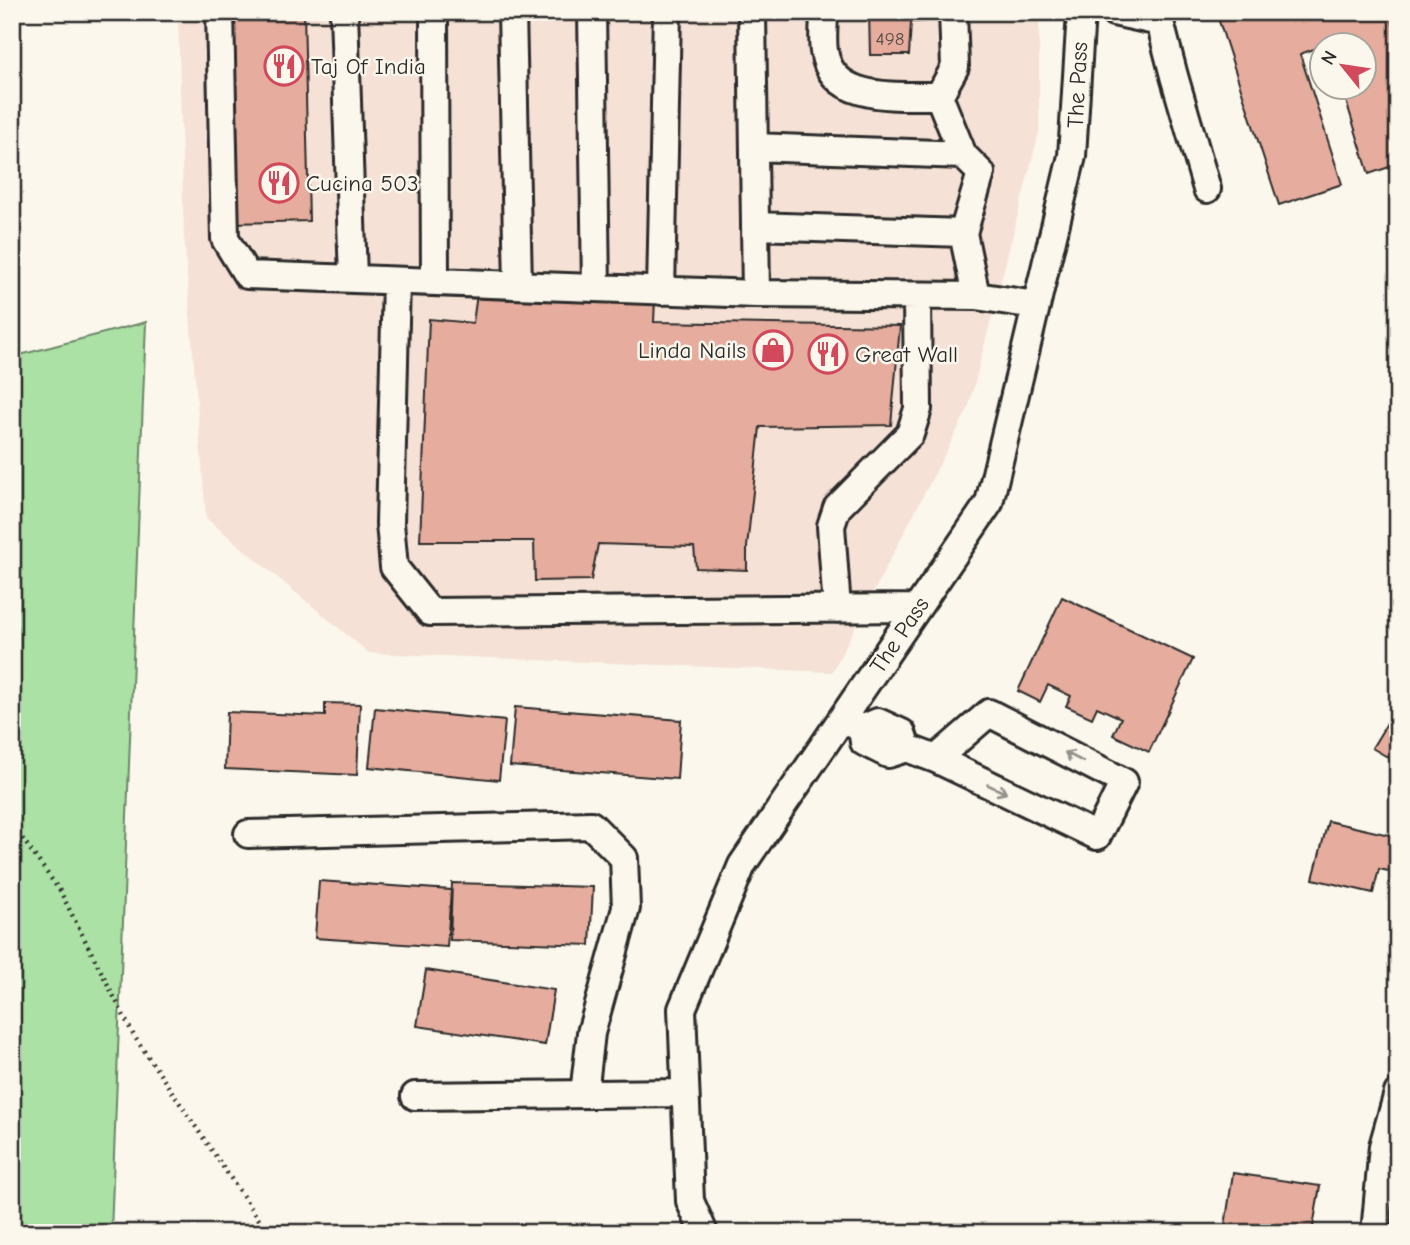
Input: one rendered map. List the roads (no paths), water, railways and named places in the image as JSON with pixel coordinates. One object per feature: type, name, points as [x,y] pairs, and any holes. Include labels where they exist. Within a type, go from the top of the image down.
[{"type":"street","points":[[220,12],[225,239],[247,275],[756,294],[975,296],[1036,305]]},
{"type":"street","points":[[344,12],[353,279]]},
{"type":"street","points":[[434,12],[435,282]]},
{"type":"street","points":[[512,12],[518,285]]},
{"type":"street","points":[[592,12],[596,288]]},
{"type":"street","points":[[661,291],[667,12]]},
{"type":"street","points":[[752,12],[756,294]]},
{"type":"street","points":[[824,12],[824,52],[836,78],[861,93],[939,96]]},
{"type":"street","points":[[939,96],[955,67],[953,12]]},
{"type":"street","name":"The Pass","points":[[704,1233],[690,1200],[682,1009],[742,865],[852,724],[917,608],[989,503],[1072,156],[1081,12]]},
{"type":"street","points":[[1114,12],[1161,17],[1174,76],[1207,189]]},
{"type":"street","points":[[939,96],[963,155],[981,173],[963,233],[975,296]]},
{"type":"street","points":[[754,147],[963,155]]},
{"type":"street","points":[[755,226],[963,233]]},
{"type":"street","points":[[396,281],[390,523],[394,568],[430,612],[917,608]]},
{"type":"street","points":[[837,609],[831,526],[837,508],[910,433],[918,409],[917,296]]},
{"type":"street","points":[[852,724],[864,742],[888,754],[907,748],[1097,836],[1124,782],[989,713],[936,760]]},
{"type":"street","points":[[248,834],[591,825],[624,858],[626,908],[591,1033],[584,1094]]},
{"type":"street","points":[[415,1096],[685,1093]]},
{"type":"street","points":[[1375,1233],[1383,1146],[1398,1093]]},
{"type":"place","name":"Taj Of India","points":[[284,66]]},
{"type":"place","name":"Cucina 503","points":[[279,183]]},
{"type":"place","name":"Linda Nails","points":[[773,350]]},
{"type":"place","name":"Great Wall","points":[[828,354]]}]
